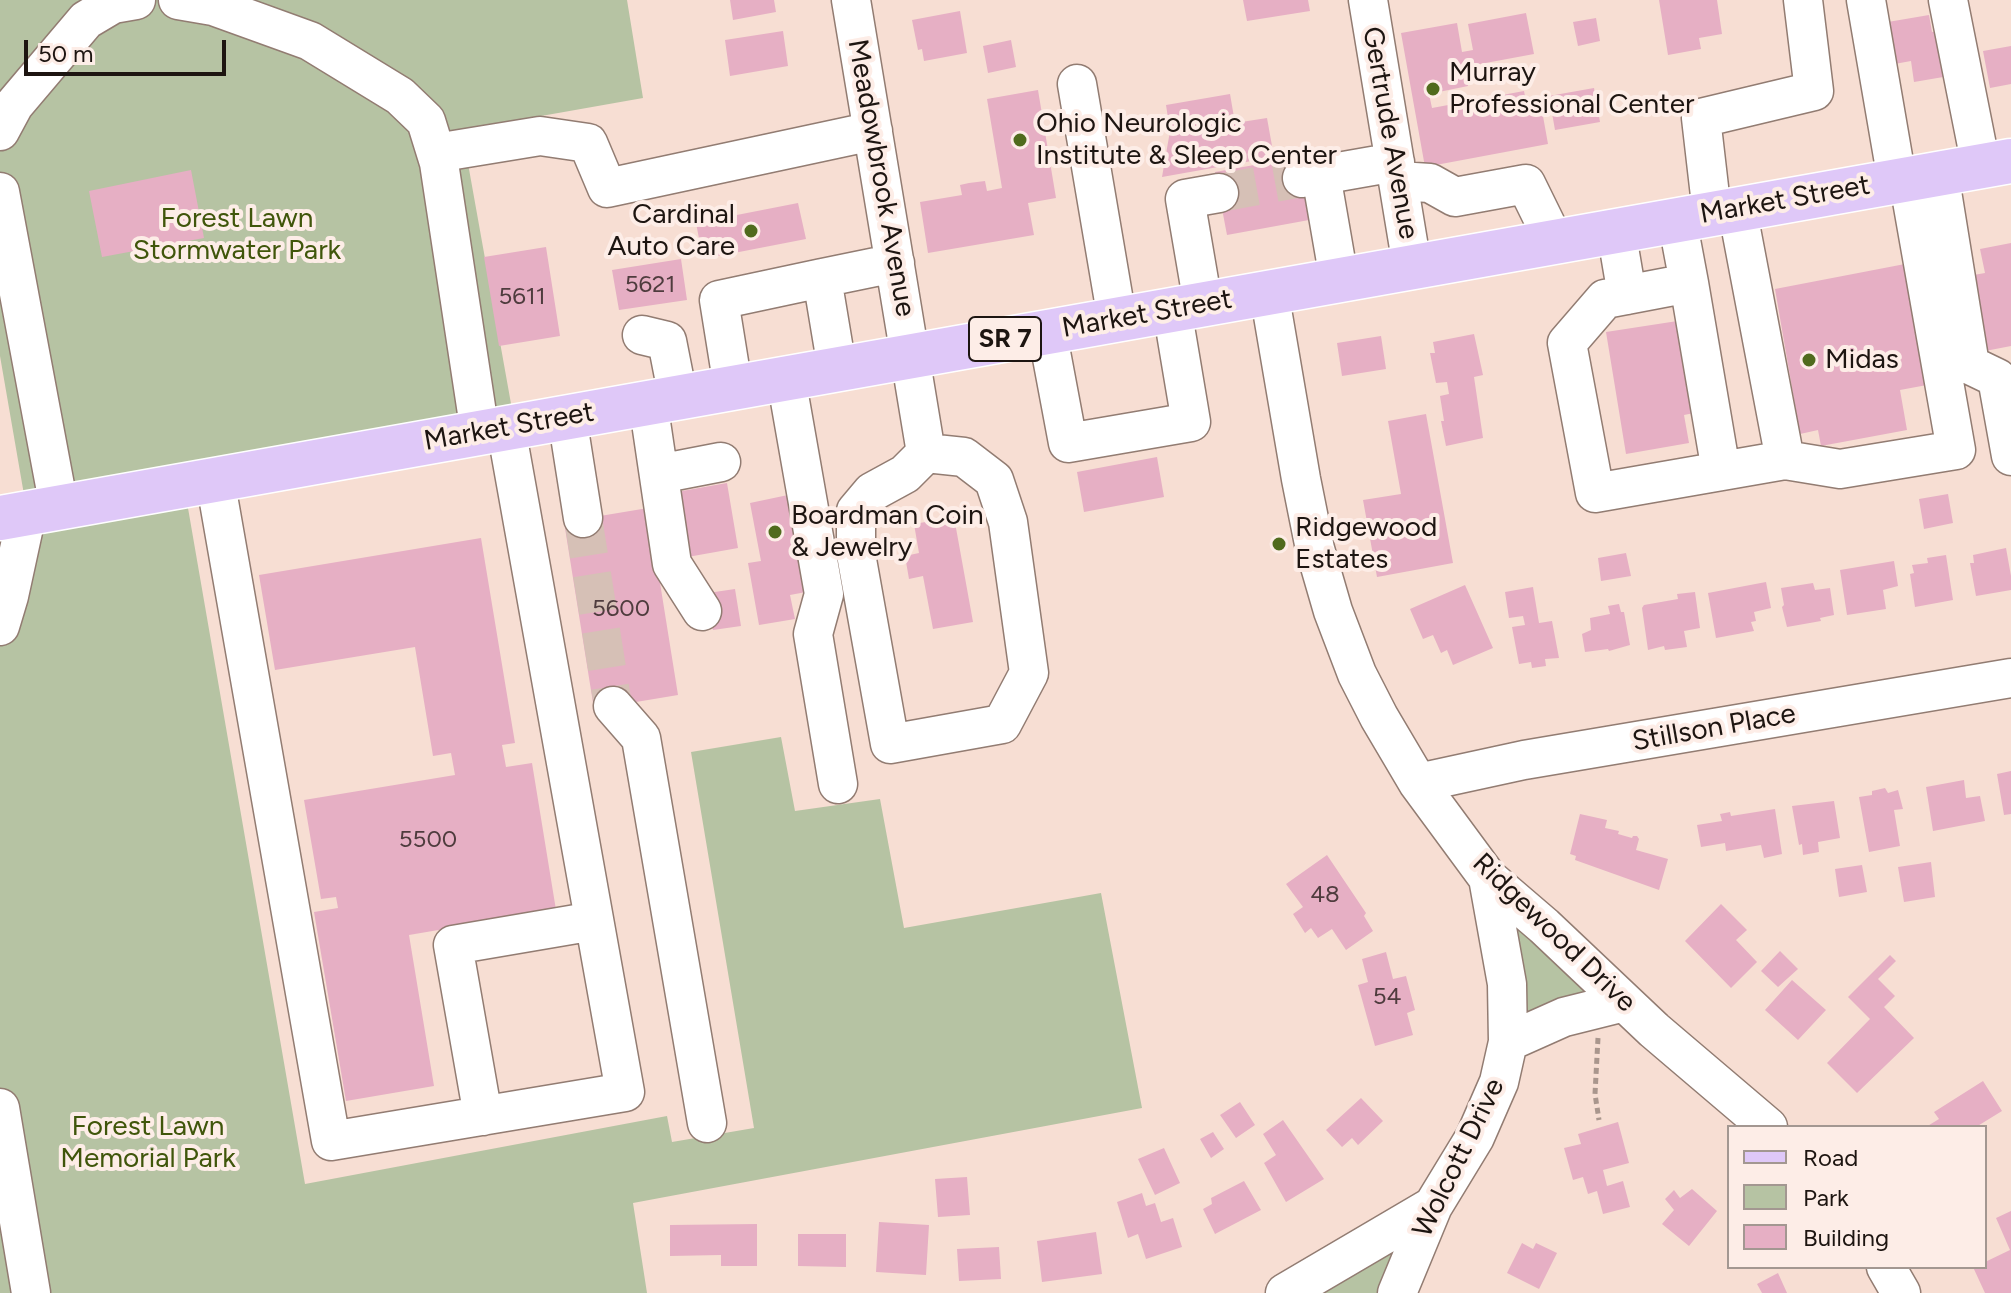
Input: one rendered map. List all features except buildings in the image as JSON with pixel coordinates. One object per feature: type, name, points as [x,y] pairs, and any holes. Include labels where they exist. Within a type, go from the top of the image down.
[{"type":"main road","name":"Market Street","points":[[29,512],[1956,170]]},
{"type":"street","points":[[0,131],[14,105],[86,20],[113,4],[136,0]]},
{"type":"street","points":[[178,0],[213,6],[310,41],[400,96],[426,121],[441,174],[594,921],[625,1092],[331,1141],[215,479]]},
{"type":"street","name":"Meadowbrook Avenue","points":[[851,0],[926,453]]},
{"type":"street","name":"Gertrude Avenue","points":[[1368,0],[1412,266]]},
{"type":"street","points":[[1785,460],[1709,213],[1701,118],[1814,91],[1803,0]]},
{"type":"street","points":[[1948,0],[1970,365],[1997,378],[2011,456]]},
{"type":"street","points":[[1689,283],[1605,299],[1567,343],[1595,493],[1785,460],[1840,469],[1956,450],[1956,170],[1967,0]]},
{"type":"street","points":[[1874,2],[1956,170]]},
{"type":"street","points":[[1077,84],[1117,319]]},
{"type":"street","points":[[436,153],[540,136],[588,143],[607,188],[873,131]]},
{"type":"street","points":[[1339,279],[1312,176],[1396,171],[1430,183],[1455,197],[1526,184],[1554,241]]},
{"type":"street","points":[[0,192],[29,512],[0,626]]},
{"type":"street","points":[[1047,331],[1068,443],[1191,422],[1185,199],[1219,193]]},
{"type":"street","points":[[1709,213],[1689,283],[1721,471]]},
{"type":"street","points":[[1616,230],[1627,295]]},
{"type":"street","points":[[733,387],[719,300],[895,263]]},
{"type":"street","points":[[822,278],[837,368]]},
{"type":"street","name":"Ridgewood Drive","points":[[1269,292],[1309,521],[1333,611],[1364,689],[1418,783],[1488,878],[1766,1125]]},
{"type":"street","points":[[642,335],[667,341],[659,474],[672,564],[702,611]]},
{"type":"street","points":[[786,378],[824,594],[813,634],[838,784]]},
{"type":"street","points":[[567,417],[583,518]]},
{"type":"street","points":[[926,453],[964,457],[994,480],[1008,522],[1029,673],[1002,724],[890,744],[856,554],[856,511],[872,492],[905,474],[926,453]]},
{"type":"street","points":[[659,474],[721,462]]},
{"type":"street","name":"Stillson Place","points":[[1418,783],[1524,760],[2011,678]]},
{"type":"street","points":[[613,706],[641,738],[707,1123]]},
{"type":"street","name":"Wolcott Drive","points":[[1397,1293],[1433,1206],[1475,1137],[1499,1082],[1508,1042],[1507,984],[1488,878]]},
{"type":"street","points":[[483,1116],[453,945],[594,921]]},
{"type":"street","points":[[1508,1042],[1564,1017],[1624,1002]]},
{"type":"street","points":[[1,1116],[31,1293]]},
{"type":"street","points":[[1299,1290],[1433,1206]]},
{"type":"street","points":[[1887,1269],[1901,1293]]},
{"type":"path","points":[[1598,1041],[1595,1094],[1599,1120]]},
{"type":"green space","points":[[0,0],[627,0],[643,98],[462,130],[515,426],[184,485],[305,1184],[667,1116],[672,1142],[754,1128],[691,752],[781,737],[795,811],[880,799],[904,928],[1101,893],[1142,1108],[633,1203],[647,1293],[0,1293],[0,517],[27,512],[0,356]]},
{"type":"green space","points":[[1488,878],[1624,1002],[1508,1042]]},
{"type":"green space","points":[[1433,1206],[1397,1293],[1312,1293]]},
{"type":"tunnel","points":[[1219,193],[1302,178]]},
{"type":"tunnel","points":[[583,518],[613,706]]},
{"type":"place","name":"Murray Professional Center","points":[[1433,89]]},
{"type":"place","name":"Ohio Neurologic Institute & Sleep Center","points":[[1020,140]]},
{"type":"place","name":"Cardinal Auto Care","points":[[751,231]]},
{"type":"place","name":"Midas","points":[[1809,360]]},
{"type":"place","name":"Boardman Coin & Jewelry","points":[[775,532]]},
{"type":"place","name":"Ridgewood Estates","points":[[1279,544]]},
{"type":"park label","name":"Forest Lawn Stormwater Park","points":[[237,235]]},
{"type":"park label","name":"Forest Lawn Memorial Park","points":[[148,1143]]}]
